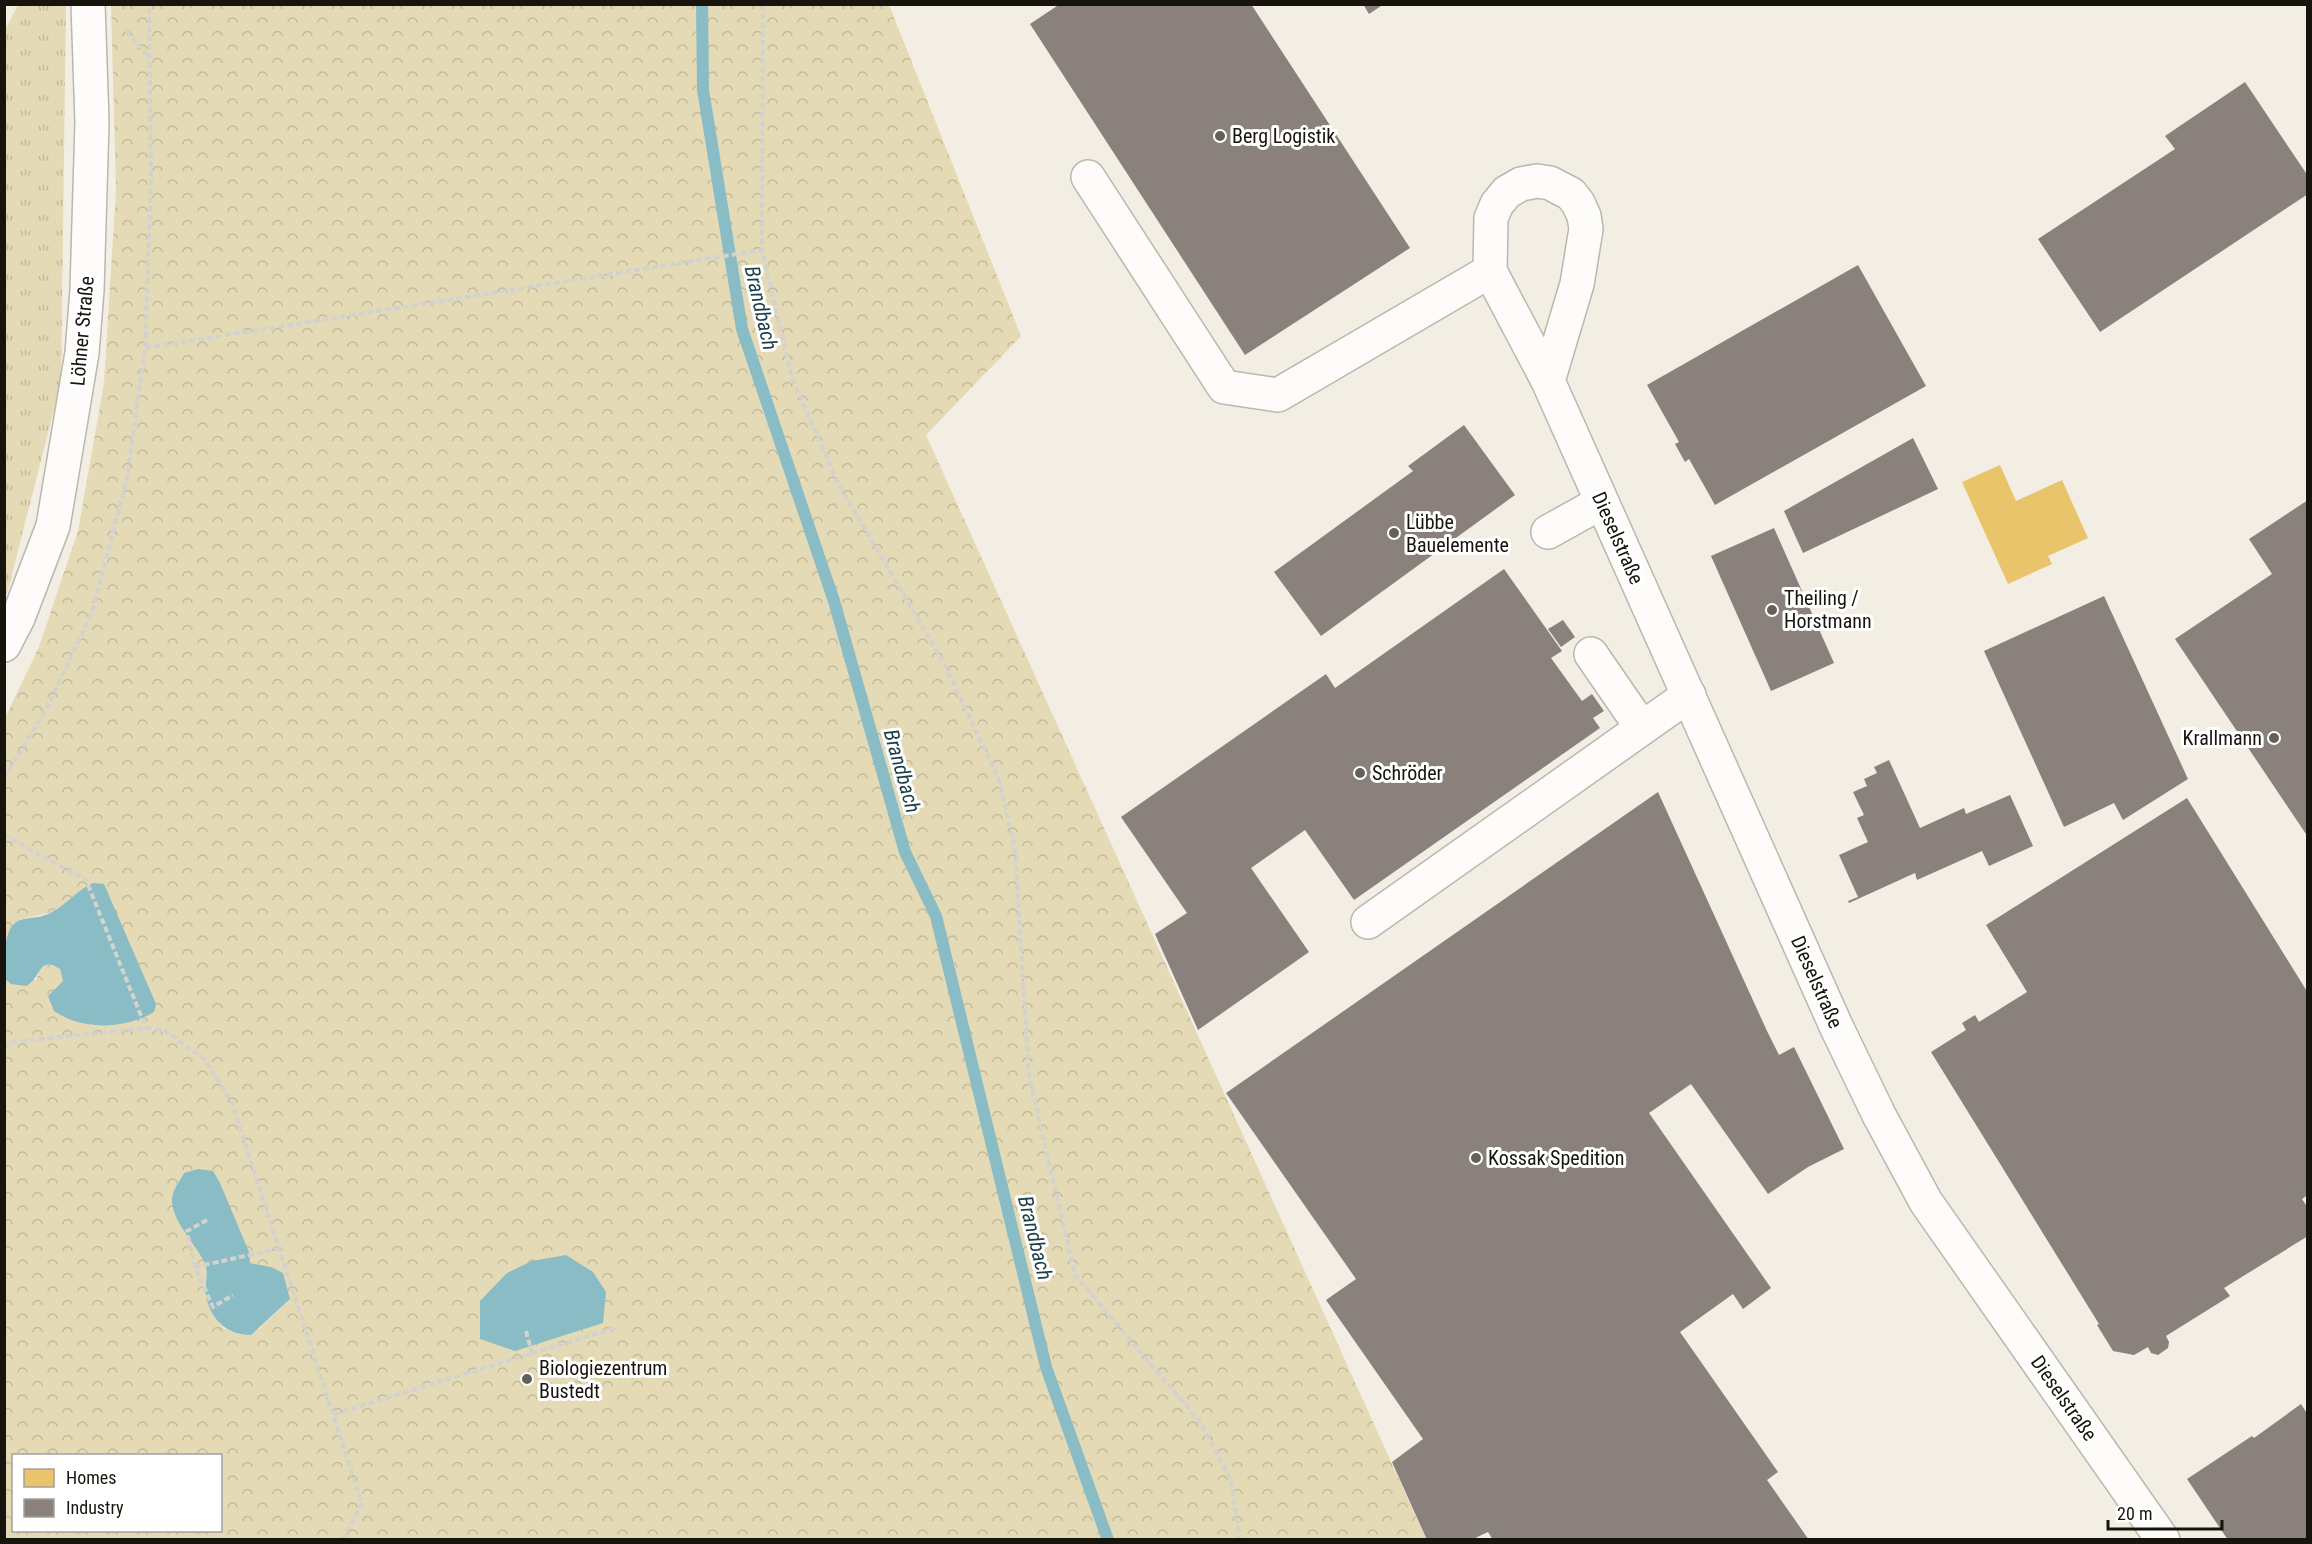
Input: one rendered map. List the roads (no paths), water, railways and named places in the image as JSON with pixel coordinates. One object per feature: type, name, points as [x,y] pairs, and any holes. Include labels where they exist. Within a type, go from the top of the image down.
[{"type":"street","name":"Löhner Straße","points":[[4,645],[18,618],[53,526],[82,353],[87,290],[92,122],[88,4]]},
{"type":"street","points":[[1088,177],[1224,387],[1278,395],[1490,271]]},
{"type":"street","name":"Dieselstraße","points":[[1548,381],[1577,284],[1586,229],[1584,216],[1571,194],[1550,183],[1537,181],[1521,184],[1507,192],[1497,204],[1491,218],[1490,271],[1548,381],[1836,1026],[1879,1115],[1926,1202],[2163,1539]]},
{"type":"street","points":[[1548,532],[1602,502]]},
{"type":"street","points":[[1592,654],[1642,728]]},
{"type":"street","points":[[1368,922],[1689,695]]},
{"type":"water","points":[[93,883],[104,884],[156,1004],[154,1012],[143,1018],[117,1024],[91,1025],[54,1011],[48,996],[63,981],[60,969],[53,965],[44,966],[26,986],[11,984],[5,979],[5,946],[14,924],[20,920],[52,912]]},
{"type":"water","points":[[198,1169],[213,1171],[220,1183],[249,1252],[250,1263],[271,1267],[283,1273],[290,1299],[251,1335],[228,1329],[216,1319],[206,1296],[205,1264],[183,1230],[174,1211],[173,1193],[184,1173]]},
{"type":"water","points":[[566,1255],[593,1272],[606,1292],[603,1323],[515,1351],[480,1339],[480,1301],[507,1273],[532,1261]]},
{"type":"waterway","name":"Brandbach","points":[[702,4],[703,90],[742,329],[834,601],[905,852],[936,916],[1046,1367],[1108,1540]]},
{"type":"place","name":"Berg Logistik","points":[[1220,136]]},
{"type":"place","name":"Lübbe Bauelemente","points":[[1394,533]]},
{"type":"place","name":"Theiling / Horstmann","points":[[1772,610]]},
{"type":"place","name":"Krallmann","points":[[2274,738]]},
{"type":"place","name":"Schröder","points":[[1360,773]]},
{"type":"place","name":"Kossak Spedition","points":[[1476,1158]]},
{"type":"place","name":"Biologiezentrum Bustedt","points":[[527,1379]]}]
